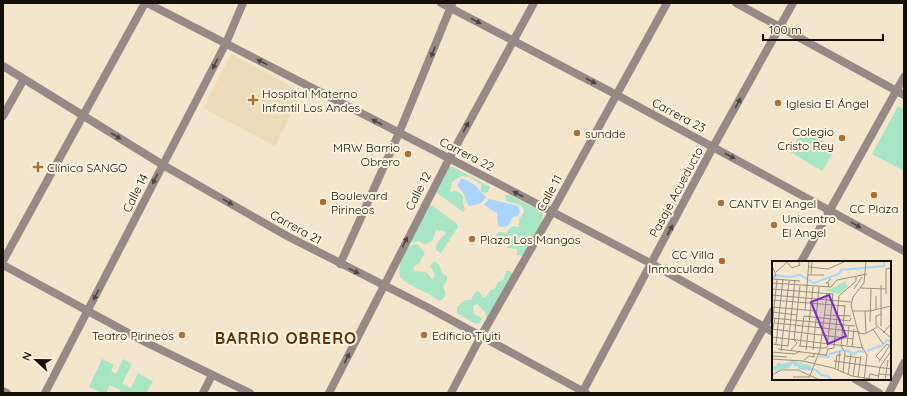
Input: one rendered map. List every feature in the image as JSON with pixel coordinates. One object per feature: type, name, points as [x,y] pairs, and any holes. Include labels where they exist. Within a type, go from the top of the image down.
[{"type":"street","name":"Carrera 22","points":[[146,3],[652,264],[772,331]]},
{"type":"street","points":[[3,261],[146,3]]},
{"type":"street","name":"Calle 14","points":[[45,393],[226,43],[243,3]]},
{"type":"street","name":"Carrera 23","points":[[441,3],[451,5],[904,251]]},
{"type":"street","name":"Calle 12","points":[[329,393],[383,285],[449,159],[534,3]]},
{"type":"street","name":"Calle 11","points":[[451,393],[481,336],[552,212],[667,3]]},
{"type":"street","points":[[736,3],[900,93]]},
{"type":"street","name":"Pasaje Acueducto","points":[[584,392],[713,147],[793,3]]},
{"type":"street","points":[[340,264],[399,134],[451,5]]},
{"type":"street","name":"Carrera 21","points":[[3,66],[163,165],[340,264],[481,336],[584,392]]},
{"type":"street","points":[[802,261],[830,210],[900,93],[904,77]]},
{"type":"street","points":[[3,116],[24,79]]},
{"type":"street","points":[[3,265],[87,312],[250,393]]},
{"type":"street","points":[[727,393],[772,313]]},
{"type":"street","points":[[889,393],[904,363]]},
{"type":"street","points":[[203,393],[212,375]]},
{"type":"street","points":[[857,380],[880,393]]},
{"type":"street","points":[[3,391],[7,393]]},
{"type":"shaded area","name":"Hospital Materno Infantil Los Andes","points":[[231,54],[302,92],[275,146],[203,108]]},
{"type":"green space","points":[[898,106],[904,109],[904,171],[872,154]]},
{"type":"green space","points":[[803,129],[836,148],[822,171],[790,152]]},
{"type":"green space","points":[[449,167],[453,167],[490,187],[488,192],[484,193],[481,191],[481,184],[469,177],[461,176],[452,182],[450,192],[457,191],[463,196],[465,209],[463,212],[437,193]]},
{"type":"green space","points":[[505,195],[509,195],[541,211],[543,215],[541,224],[523,256],[517,255],[517,249],[508,248],[507,241],[500,241],[495,237],[498,232],[506,233],[512,226],[519,227],[519,219],[524,213],[523,207],[506,201]]},
{"type":"green space","points":[[431,205],[456,223],[458,227],[441,253],[436,250],[436,247],[442,237],[446,234],[445,231],[436,230],[432,241],[425,245],[419,241],[413,243],[410,240],[429,206]]},
{"type":"green space","points":[[417,244],[425,253],[419,263],[413,267],[414,271],[426,272],[433,280],[435,274],[430,266],[435,261],[439,264],[441,272],[447,276],[447,280],[443,287],[446,294],[442,300],[439,301],[429,294],[408,284],[400,277],[399,273],[402,257],[408,248]]},
{"type":"green space","points":[[506,271],[510,271],[514,276],[487,318],[485,312],[477,304],[473,306],[474,314],[482,318],[480,323],[476,324],[457,313],[457,307],[465,300],[471,300],[475,292],[479,291],[483,298],[485,298],[490,291],[495,288],[498,282],[504,279]]},
{"type":"green space","points":[[102,359],[114,365],[111,371],[116,374],[123,359],[132,364],[122,384],[131,388],[138,373],[153,381],[146,393],[119,393],[120,390],[110,385],[106,393],[102,393],[89,387]]},
{"type":"water","points":[[462,178],[475,185],[486,197],[481,203],[470,206],[468,205],[464,194],[457,185]]},
{"type":"water","points":[[489,199],[518,206],[520,212],[512,218],[508,226],[500,227],[498,224],[497,213],[484,205]]},
{"type":"place","name":"Hospital Materno Infantil Los Andes","points":[[253,100]]},
{"type":"place","name":"Iglesia El Ángel","points":[[778,103]]},
{"type":"place","name":"sundde","points":[[577,133]]},
{"type":"place","name":"Colegio Cristo Rey","points":[[842,138]]},
{"type":"place","name":"MRW Barrio Obrero","points":[[408,154]]},
{"type":"place","name":"Clínica SANGO","points":[[38,167]]},
{"type":"place","name":"CC Plaza","points":[[874,195]]},
{"type":"place","name":"Boulevard Pirineos","points":[[323,202]]},
{"type":"place","name":"CANTV El Angel","points":[[721,203]]},
{"type":"place","name":"Unicentro El Angel","points":[[774,225]]},
{"type":"place","name":"Plaza Los Mangos","points":[[472,239]]},
{"type":"place","name":"CC Villa Inmaculada","points":[[722,261]]},
{"type":"place","name":"Teatro Pirineos","points":[[182,335]]},
{"type":"place","name":"Edificio Tiyiti","points":[[424,335]]},
{"type":"district","name":"BARRIO OBRERO","points":[[286,338]]}]
